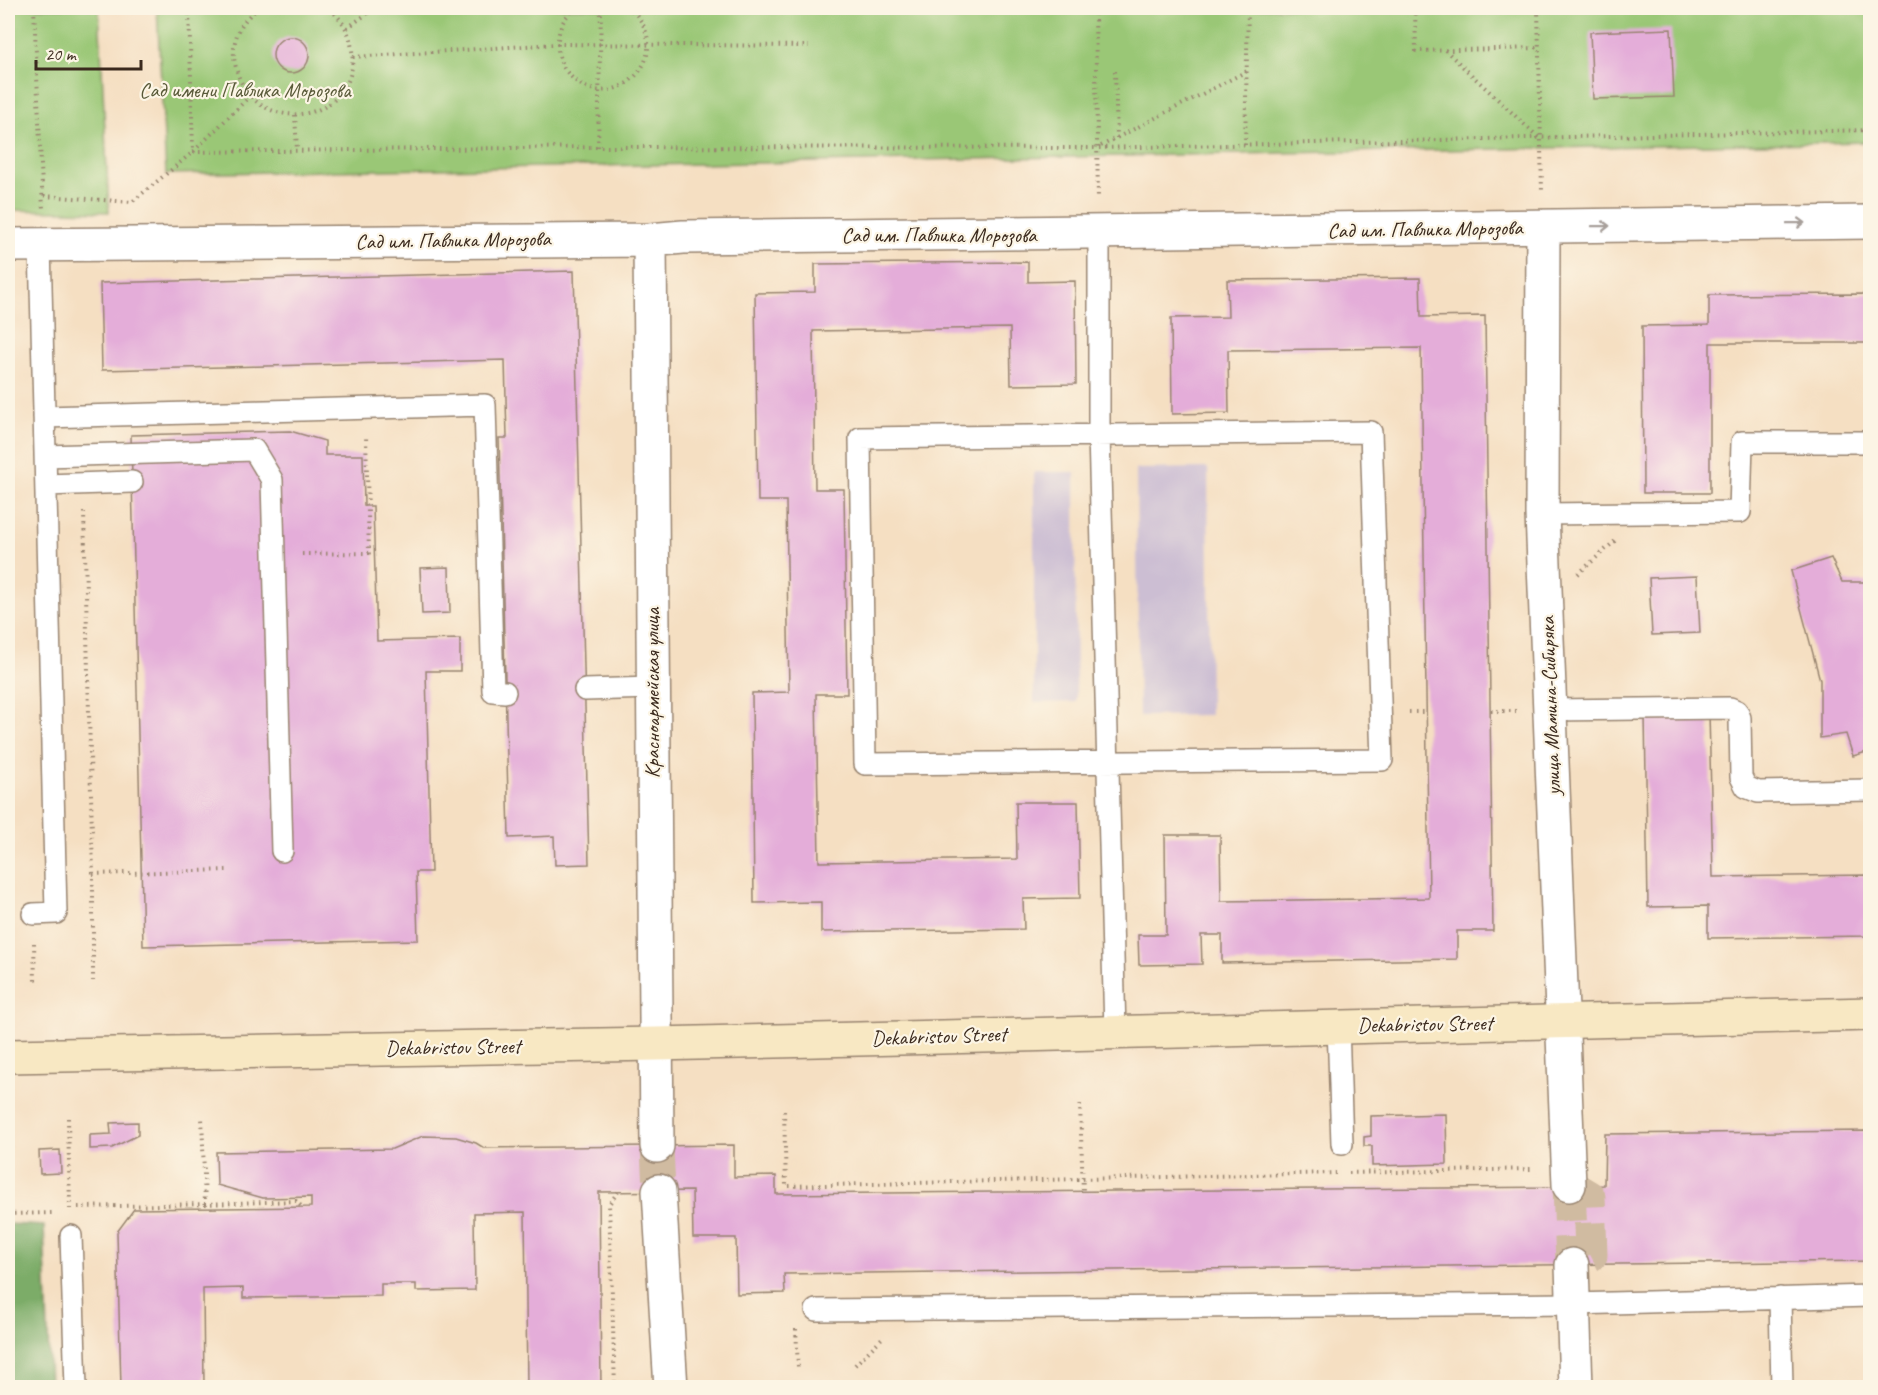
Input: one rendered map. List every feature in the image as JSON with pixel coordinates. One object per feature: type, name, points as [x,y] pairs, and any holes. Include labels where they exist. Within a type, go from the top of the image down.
[{"type":"main road","name":"Dekabristov Street","points":[[8,1056],[656,1044],[1870,1014]]},
{"type":"street","name":"Сад им. Павлика Морозова","points":[[8,245],[650,240],[683,237],[1870,222]]},
{"type":"street","name":"улица Мамина-Сибиряка","points":[[1543,227],[1542,514],[1569,1185]]},
{"type":"street","name":"Красноармейская улица","points":[[650,240],[657,1146]]},
{"type":"street","points":[[659,1191],[670,1388]]},
{"type":"street","points":[[1572,1265],[1576,1388]]},
{"type":"lane","points":[[1099,233],[1099,434],[1115,1031]]},
{"type":"lane","points":[[33,914],[56,913],[40,244]]},
{"type":"lane","points":[[44,417],[485,405],[493,692],[505,692]]},
{"type":"lane","points":[[1371,432],[1382,760],[1107,760],[865,764],[860,438],[1099,434],[1371,432]]},
{"type":"lane","points":[[1542,514],[1740,512],[1742,442],[1870,442]]},
{"type":"lane","points":[[45,456],[254,450],[272,480],[282,851]]},
{"type":"lane","points":[[46,485],[132,482]]},
{"type":"lane","points":[[585,690],[652,688]]},
{"type":"lane","points":[[1550,710],[1730,708],[1737,711],[1740,718],[1741,777],[1746,787],[1758,792],[1870,790]]},
{"type":"lane","points":[[1338,1026],[1342,1144]]},
{"type":"lane","points":[[71,1236],[76,1388]]},
{"type":"lane","points":[[816,1311],[1574,1304],[1870,1296]]},
{"type":"lane","points":[[1780,1298],[1782,1388]]},
{"type":"path","points":[[34,8],[44,196],[40,244]]},
{"type":"path","points":[[189,8],[193,152]]},
{"type":"path","points":[[259,8],[250,13],[238,33],[233,55],[237,77],[249,97],[263,107],[278,114],[295,115],[324,107],[336,98],[351,72],[353,57],[347,28],[328,8]]},
{"type":"path","points":[[347,28],[375,8]]},
{"type":"path","points":[[576,8],[561,25],[557,44],[563,67],[572,78],[584,86],[598,90],[613,89],[627,84],[638,74],[645,62],[649,45],[647,32],[641,18],[630,8]]},
{"type":"path","points":[[598,147],[601,8]]},
{"type":"path","points":[[1095,8],[1098,190]]},
{"type":"path","points":[[1245,145],[1248,8]]},
{"type":"path","points":[[1415,8],[1416,51],[1539,48]]},
{"type":"path","points":[[1538,8],[1543,227]]},
{"type":"path","points":[[353,57],[557,44],[809,46]]},
{"type":"path","points":[[1445,50],[1541,140]]},
{"type":"path","points":[[1115,71],[1117,138]]},
{"type":"path","points":[[1097,148],[1247,71]]},
{"type":"path","points":[[44,196],[132,202],[193,152],[249,97]]},
{"type":"path","points":[[295,115],[297,150]]},
{"type":"path","points":[[193,152],[598,147],[1097,148],[1541,140],[1870,130]]},
{"type":"path","points":[[274,555],[369,553],[366,408]]},
{"type":"path","points":[[83,483],[93,874],[93,981]]},
{"type":"path","points":[[1546,602],[1648,513]]},
{"type":"path","points":[[93,874],[228,870]]},
{"type":"path","points":[[1080,1104],[1083,1192]]},
{"type":"path","points":[[784,1111],[786,1186],[1542,1168]]},
{"type":"path","points":[[202,1116],[205,1204]]},
{"type":"path","points":[[8,1214],[70,1212],[68,1118]]},
{"type":"path","points":[[615,1388],[609,1204],[618,1192]]},
{"type":"path","points":[[70,1207],[296,1202],[302,1207]]},
{"type":"path","points":[[795,1326],[798,1367]]},
{"type":"path","points":[[855,1365],[868,1351]]},
{"type":"shaded area","points":[[1208,468],[1210,715],[1139,716],[1136,469]]},
{"type":"shaded area","points":[[1034,472],[1075,472],[1076,702],[1034,703]]},
{"type":"green space","points":[[8,8],[99,8],[109,212],[8,210]]},
{"type":"green space","name":"Сад имени Павлика Морозова","points":[[157,8],[1870,8],[1870,142],[166,174]]},
{"type":"green space","points":[[8,1224],[44,1226],[50,1387],[8,1387]]},
{"type":"building","points":[[1671,29],[1674,97],[1593,99],[1590,32]]},
{"type":"building","points":[[291,37],[304,42],[309,55],[304,68],[291,73],[278,68],[273,55],[278,42]]},
{"type":"building","points":[[1028,262],[1028,282],[1075,281],[1076,384],[1011,385],[1010,328],[813,331],[815,489],[844,489],[847,694],[816,694],[819,862],[1017,859],[1016,802],[1078,802],[1080,898],[1023,899],[1024,929],[821,932],[821,902],[754,903],[752,693],[789,692],[786,501],[758,501],[755,293],[815,292],[815,264]]},
{"type":"building","points":[[574,271],[589,864],[555,865],[554,836],[509,838],[499,438],[507,438],[505,360],[102,370],[100,283]]},
{"type":"building","points":[[1420,278],[1421,317],[1485,316],[1493,931],[1457,931],[1457,959],[1222,963],[1222,935],[1201,935],[1202,964],[1139,965],[1138,935],[1166,935],[1165,835],[1220,835],[1221,901],[1429,898],[1421,348],[1228,350],[1229,413],[1172,414],[1171,318],[1228,317],[1227,280]]},
{"type":"building","points":[[1870,294],[1870,343],[1710,343],[1710,493],[1643,493],[1642,326],[1709,325],[1709,295]]},
{"type":"building","points":[[290,431],[325,441],[325,455],[363,455],[364,506],[373,506],[377,641],[460,639],[460,671],[426,671],[431,872],[416,872],[418,940],[143,946],[131,435]]},
{"type":"building","points":[[1831,558],[1842,582],[1870,582],[1870,751],[1853,756],[1846,734],[1820,738],[1820,680],[1791,571]]},
{"type":"building","points":[[449,567],[450,613],[422,614],[420,568]]},
{"type":"building","points":[[1697,576],[1700,633],[1652,635],[1649,578]]},
{"type":"building","points":[[1709,713],[1713,877],[1870,875],[1870,936],[1708,938],[1708,906],[1648,907],[1645,714]]},
{"type":"building","points":[[1446,1114],[1447,1164],[1372,1166],[1372,1146],[1364,1146],[1364,1137],[1371,1136],[1371,1116]]},
{"type":"building","points":[[138,1122],[138,1135],[112,1148],[90,1149],[90,1135],[111,1134],[110,1123]]},
{"type":"building","points":[[1870,1131],[1870,1261],[784,1274],[785,1293],[737,1294],[736,1238],[693,1238],[692,1191],[599,1192],[601,1388],[527,1388],[525,1212],[474,1213],[475,1290],[416,1291],[416,1284],[381,1284],[381,1296],[243,1298],[243,1288],[203,1289],[204,1388],[121,1388],[117,1232],[134,1209],[311,1207],[311,1197],[263,1198],[217,1185],[216,1152],[392,1149],[423,1136],[456,1137],[484,1148],[734,1145],[734,1177],[776,1176],[776,1194],[1553,1187],[1604,1185],[1605,1134]]},
{"type":"building","points":[[60,1150],[61,1173],[40,1174],[39,1151]]},
{"type":"tunnel","points":[[657,1146],[659,1191]]},
{"type":"tunnel","points":[[1569,1185],[1589,1197],[1591,1255],[1572,1265],[1569,1185]]}]
